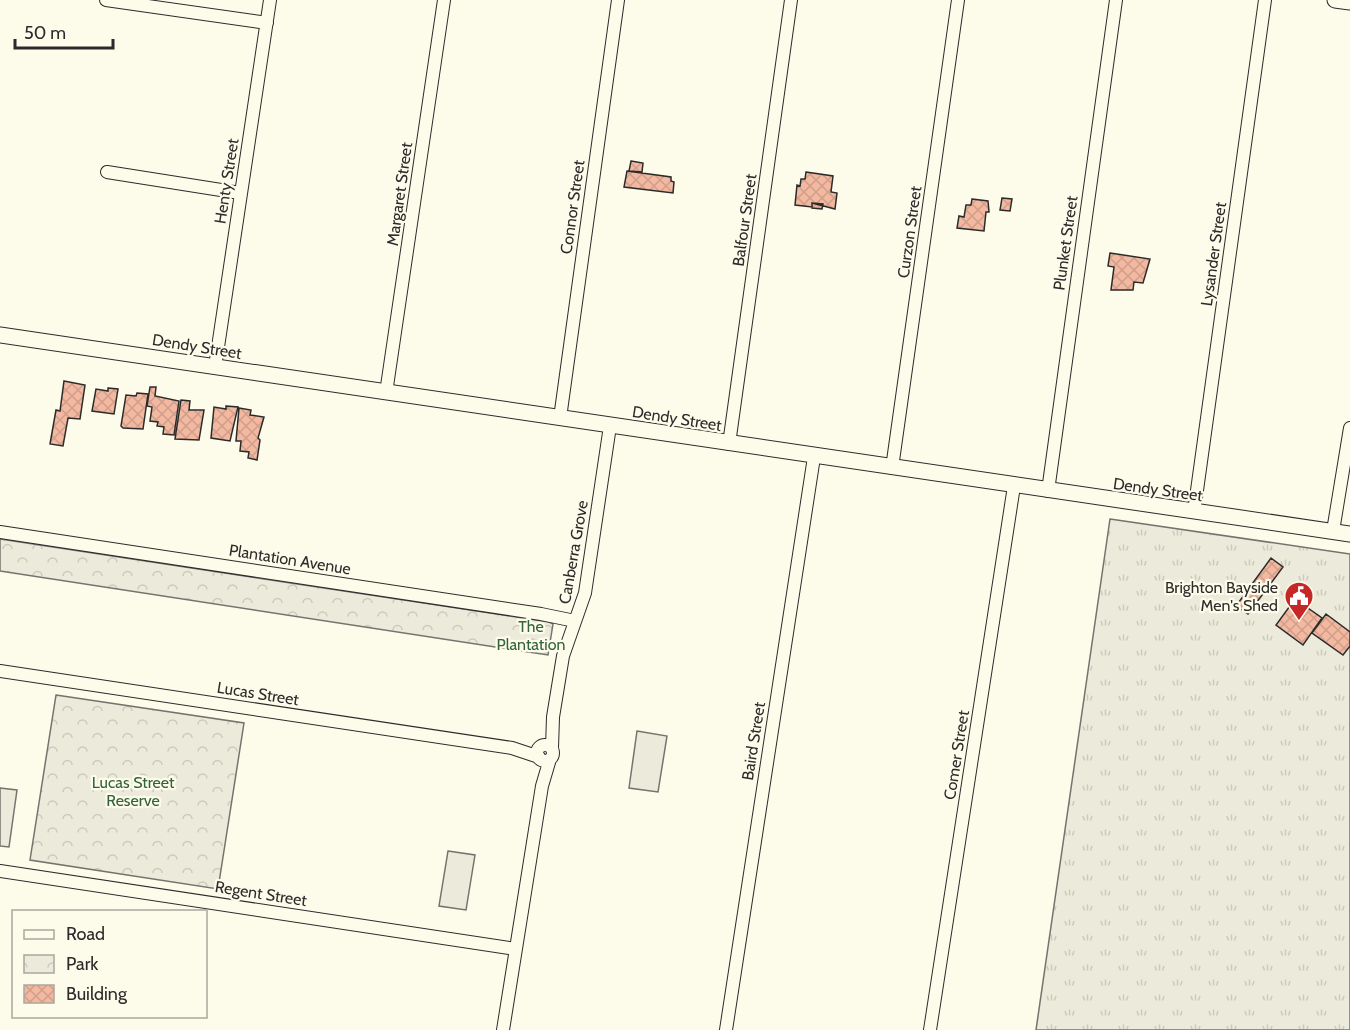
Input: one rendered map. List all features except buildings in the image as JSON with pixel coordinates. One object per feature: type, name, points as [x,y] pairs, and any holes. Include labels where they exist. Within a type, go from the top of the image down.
[{"type":"street","points":[[106,0],[267,23]]},
{"type":"street","name":"Henty Street","points":[[215,367],[270,0]]},
{"type":"street","name":"Margaret Street","points":[[386,393],[444,0]]},
{"type":"street","name":"Connor Street","points":[[560,418],[618,0]]},
{"type":"street","name":"Balfour Street","points":[[729,444],[791,0]]},
{"type":"street","name":"Curzon Street","points":[[892,468],[958,0]]},
{"type":"street","name":"Plunket Street","points":[[1048,491],[1116,0]]},
{"type":"street","name":"Lysander Street","points":[[1194,512],[1265,0]]},
{"type":"street","points":[[1335,0],[1350,2]]},
{"type":"street","points":[[107,172],[240,193]]},
{"type":"street","name":"Dendy Street","points":[[0,335],[814,457],[1350,534]]},
{"type":"street","name":"Canberra Grove","points":[[503,1030],[542,786],[544,753],[566,643],[585,593],[610,426]]},
{"type":"street","points":[[1333,531],[1350,428]]},
{"type":"street","name":"Baird Street","points":[[726,1030],[814,457]]},
{"type":"street","name":"Comer Street","points":[[930,1030],[1014,486]]},
{"type":"street","name":"Plantation Avenue","points":[[0,532],[575,621]]},
{"type":"street","name":"Lucas Street","points":[[0,671],[544,753]]},
{"type":"street","name":"Regent Street","points":[[0,871],[516,949]]},
{"type":"green space","points":[[1110,519],[1350,554],[1350,1030],[1036,1030]]},
{"type":"green space","name":"The Plantation","points":[[0,539],[549,622],[553,624],[548,655],[0,571]]},
{"type":"green space","name":"Lucas Street Reserve","points":[[56,695],[244,723],[218,889],[30,860]]},
{"type":"green space","points":[[637,731],[667,736],[658,792],[629,788]]},
{"type":"green space","points":[[0,788],[17,790],[9,847],[0,846]]},
{"type":"green space","points":[[448,851],[475,855],[466,910],[439,906]]},
{"type":"place","name":"Brighton Bayside Men's Shed","points":[[1299,622]]}]
